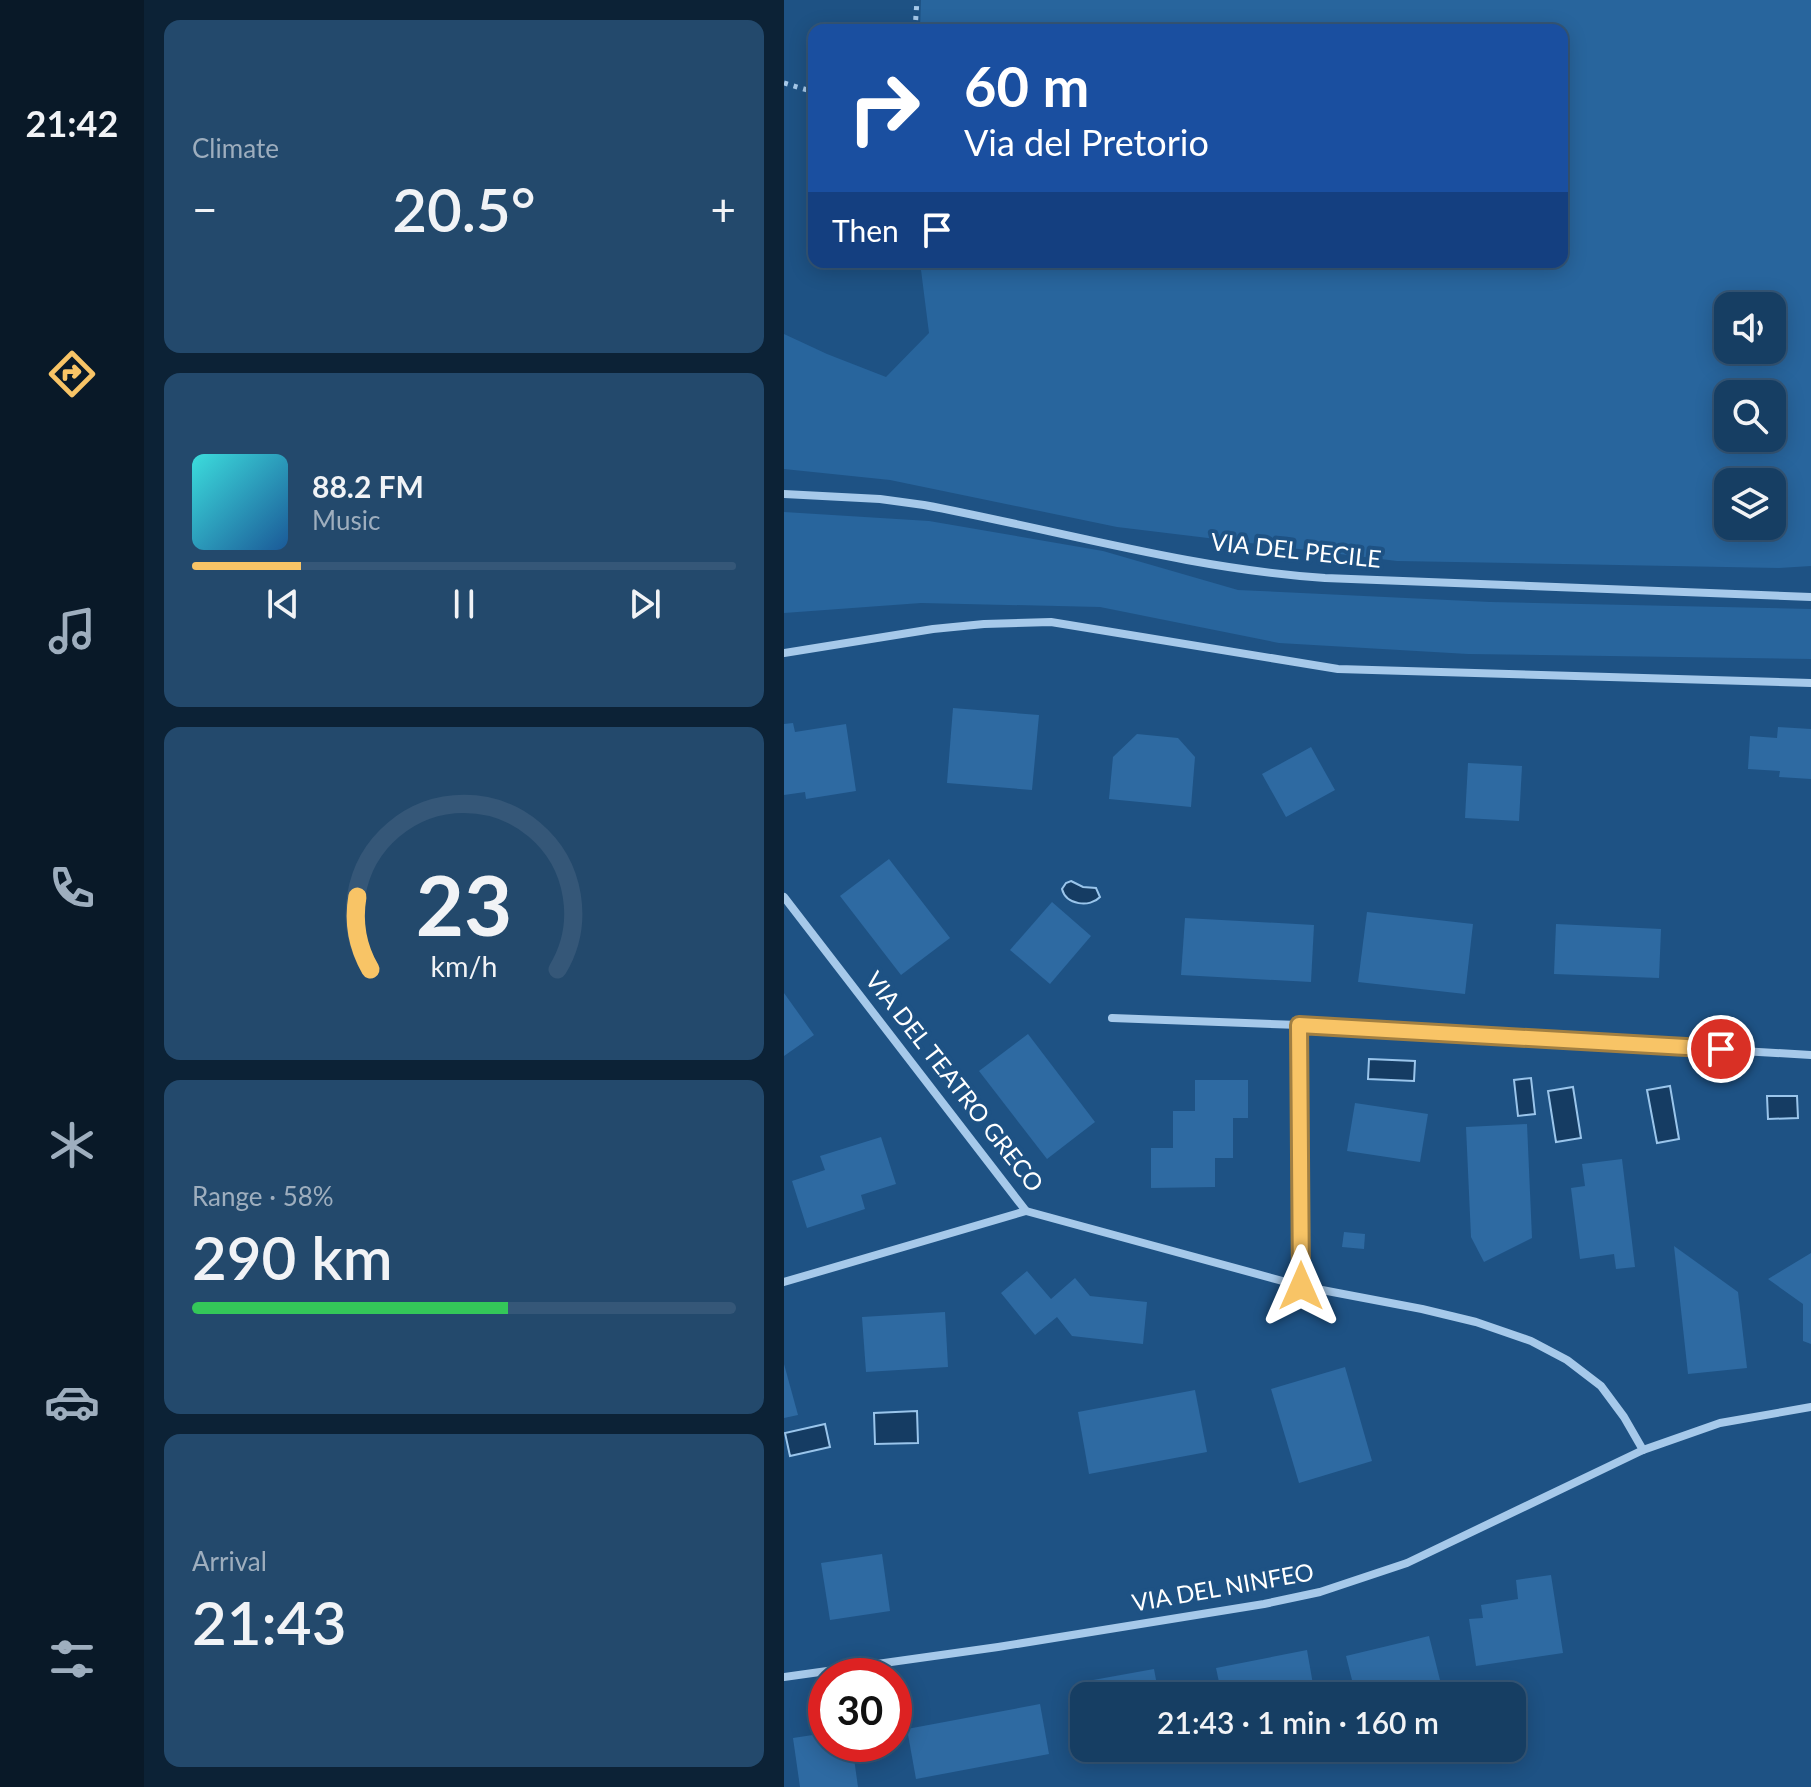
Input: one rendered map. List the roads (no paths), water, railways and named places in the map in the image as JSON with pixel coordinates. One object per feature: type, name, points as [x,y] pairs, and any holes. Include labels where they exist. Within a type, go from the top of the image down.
[{"type":"street","name":"VIA DEL PECILE","points":[[784,494],[880,499],[924,505],[1262,573],[1811,597]]},
{"type":"street","points":[[784,653],[933,629],[1007,622],[1051,622],[1338,669],[1811,683]]},
{"type":"street","name":"VIA DEL TEATRO GRECO","points":[[784,897],[1026,1211],[1301,1286],[1468,1320],[1542,1347],[1567,1360],[1601,1386],[1643,1450]]},
{"type":"street","points":[[1112,1018],[1299,1025],[1811,1055]]},
{"type":"street","points":[[1299,1025],[1301,1286]]},
{"type":"street","points":[[784,1282],[1026,1211]]},
{"type":"street","name":"VIA DEL NINFEO","points":[[784,1677],[971,1651],[1264,1604],[1320,1592],[1362,1580],[1430,1553],[1643,1450],[1720,1423],[1811,1407]]}]
